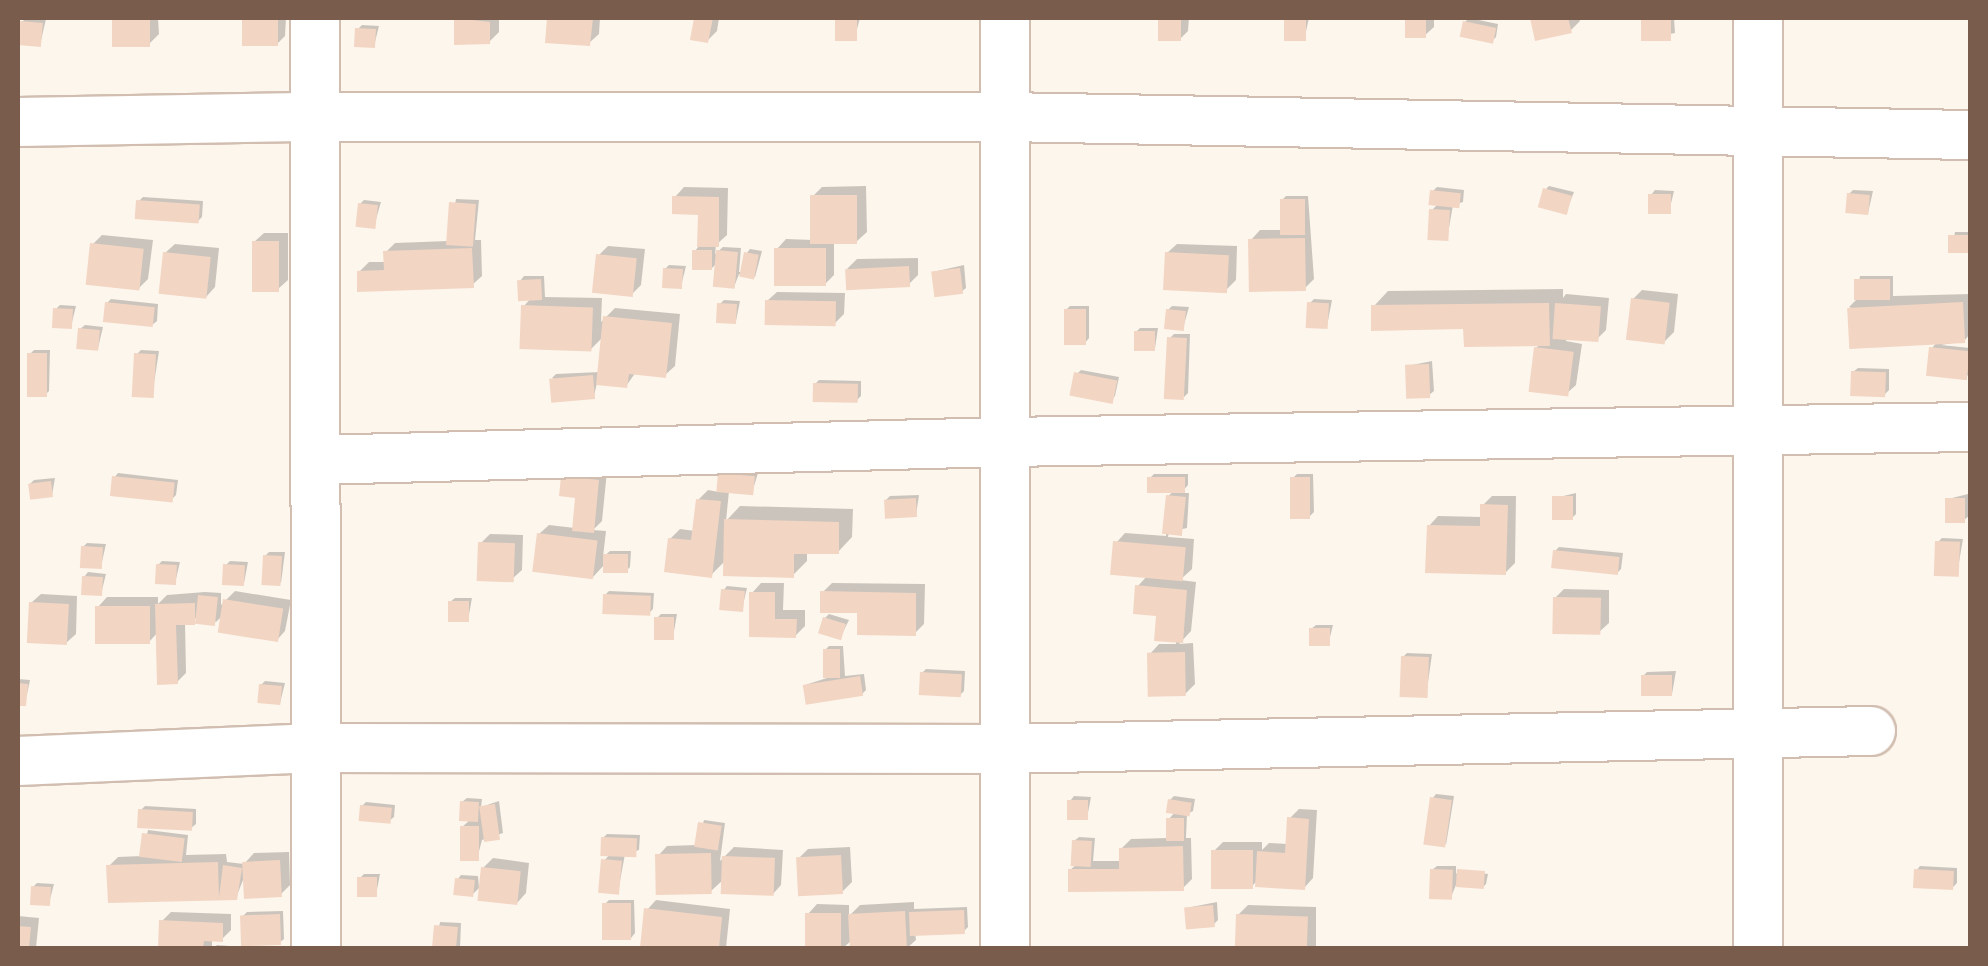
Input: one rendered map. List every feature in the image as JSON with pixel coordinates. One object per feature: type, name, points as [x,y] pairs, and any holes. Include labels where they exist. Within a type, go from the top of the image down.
[{"type":"street","points":[[315,18],[316,948]]},
{"type":"street","points":[[1005,18],[1005,948]]},
{"type":"street","points":[[1758,18],[1758,948]]},
{"type":"street","points":[[18,122],[316,117],[1005,117],[1970,135]]},
{"type":"street","points":[[316,460],[1005,442],[1970,426]]},
{"type":"street","points":[[18,761],[315,748],[1005,750],[1871,731]]},
{"type":"building","points":[[112,18],[150,18],[150,47],[112,47]]},
{"type":"building","points":[[242,18],[278,18],[278,46],[242,46]]},
{"type":"building","points":[[454,18],[490,22],[490,44],[454,45]]},
{"type":"building","points":[[547,18],[593,18],[590,46],[545,43]]},
{"type":"building","points":[[694,18],[713,18],[708,43],[690,40]]},
{"type":"building","points":[[835,18],[857,18],[857,41],[835,41]]},
{"type":"building","points":[[1158,18],[1181,18],[1181,41],[1158,41]]},
{"type":"building","points":[[1284,18],[1306,18],[1306,41],[1284,41]]},
{"type":"building","points":[[1405,18],[1426,18],[1426,38],[1405,38]]},
{"type":"building","points":[[1530,18],[1568,18],[1572,33],[1535,41]]},
{"type":"building","points":[[1641,18],[1671,18],[1671,41],[1641,41]]},
{"type":"building","points":[[20,21],[43,23],[41,47],[18,45]]},
{"type":"building","points":[[1463,21],[1496,28],[1493,44],[1460,37]]},
{"type":"building","points":[[355,28],[376,29],[375,48],[354,47]]},
{"type":"building","points":[[1543,188],[1572,196],[1567,215],[1538,207]]},
{"type":"building","points":[[1430,190],[1461,193],[1459,208],[1428,205]]},
{"type":"building","points":[[1847,193],[1870,195],[1868,215],[1845,213]]},
{"type":"building","points":[[1648,194],[1671,194],[1671,214],[1648,214]]},
{"type":"building","points":[[810,195],[857,195],[857,244],[810,244]]},
{"type":"building","points":[[672,196],[719,197],[719,247],[697,247],[698,215],[672,214]]},
{"type":"building","points":[[1280,199],[1305,199],[1305,235],[1280,235]]},
{"type":"building","points":[[136,200],[200,204],[199,223],[135,219]]},
{"type":"building","points":[[449,202],[476,204],[473,247],[446,245]]},
{"type":"building","points":[[358,203],[378,205],[375,229],[355,227]]},
{"type":"building","points":[[1429,209],[1450,210],[1448,241],[1427,240]]},
{"type":"building","points":[[1948,235],[1970,235],[1970,253],[1948,253]]},
{"type":"building","points":[[1305,238],[1306,291],[1249,292],[1248,239]]},
{"type":"building","points":[[252,241],[279,241],[279,292],[252,292]]},
{"type":"building","points":[[90,243],[144,249],[139,290],[86,285]]},
{"type":"building","points":[[472,248],[474,288],[357,292],[357,271],[384,270],[383,251]]},
{"type":"building","points":[[774,248],[826,248],[826,286],[774,286]]},
{"type":"building","points":[[692,250],[712,250],[712,270],[692,270]]},
{"type":"building","points":[[716,250],[738,252],[735,289],[713,287]]},
{"type":"building","points":[[163,252],[211,257],[206,299],[159,294]]},
{"type":"building","points":[[744,252],[759,255],[754,279],[739,277]]},
{"type":"building","points":[[1165,252],[1229,255],[1227,293],[1163,290]]},
{"type":"building","points":[[596,254],[637,258],[633,297],[592,293]]},
{"type":"building","points":[[909,266],[910,287],[846,290],[845,269]]},
{"type":"building","points":[[663,268],[683,269],[682,289],[662,288]]},
{"type":"building","points":[[960,268],[963,294],[934,297],[931,272]]},
{"type":"building","points":[[541,279],[542,300],[518,301],[517,280]]},
{"type":"building","points":[[1854,279],[1890,279],[1890,300],[1854,300]]},
{"type":"building","points":[[1631,298],[1670,303],[1665,344],[1626,340]]},
{"type":"building","points":[[765,300],[836,301],[836,326],[765,325]]},
{"type":"building","points":[[105,302],[155,307],[153,327],[103,322]]},
{"type":"building","points":[[1307,302],[1329,303],[1328,329],[1306,328]]},
{"type":"building","points":[[1963,302],[1965,343],[1849,349],[1847,308]]},
{"type":"building","points":[[717,303],[737,304],[736,324],[716,323]]},
{"type":"building","points":[[1549,303],[1550,346],[1464,347],[1463,329],[1371,331],[1371,305]]},
{"type":"building","points":[[1555,303],[1601,306],[1598,342],[1552,339]]},
{"type":"building","points":[[521,305],[593,308],[591,351],[519,349]]},
{"type":"building","points":[[53,308],[73,309],[72,329],[52,328]]},
{"type":"building","points":[[1064,309],[1086,309],[1086,345],[1064,345]]},
{"type":"building","points":[[1166,309],[1186,311],[1184,331],[1164,329]]},
{"type":"building","points":[[603,316],[672,323],[666,378],[629,374],[627,388],[596,385]]},
{"type":"building","points":[[78,328],[100,330],[98,351],[76,349]]},
{"type":"building","points":[[1134,331],[1155,331],[1155,351],[1134,351]]},
{"type":"building","points":[[1167,337],[1187,338],[1184,400],[1164,399]]},
{"type":"building","points":[[1534,347],[1574,352],[1568,397],[1529,392]]},
{"type":"building","points":[[1929,347],[1970,351],[1967,380],[1926,376]]},
{"type":"building","points":[[27,353],[47,353],[47,397],[27,397]]},
{"type":"building","points":[[134,353],[156,354],[154,398],[132,397]]},
{"type":"building","points":[[1429,364],[1430,398],[1406,399],[1405,365]]},
{"type":"building","points":[[1851,371],[1886,372],[1885,397],[1850,396]]},
{"type":"building","points":[[1074,372],[1117,380],[1113,404],[1069,396]]},
{"type":"building","points":[[593,375],[595,399],[551,403],[549,379]]},
{"type":"building","points":[[813,383],[858,384],[858,403],[813,402]]},
{"type":"building","points":[[718,473],[755,476],[753,495],[716,492]]},
{"type":"building","points":[[112,476],[175,483],[173,502],[110,496]]},
{"type":"building","points":[[561,476],[599,480],[594,533],[572,531],[575,498],[559,496]]},
{"type":"building","points":[[1147,477],[1185,477],[1185,493],[1147,493]]},
{"type":"building","points":[[1290,477],[1310,477],[1310,519],[1290,519]]},
{"type":"building","points":[[51,481],[53,497],[30,500],[28,484]]},
{"type":"building","points":[[1166,495],[1186,497],[1182,536],[1162,534]]},
{"type":"building","points":[[1552,496],[1573,496],[1573,520],[1552,520]]},
{"type":"building","points":[[916,498],[917,517],[885,519],[884,500]]},
{"type":"building","points":[[1945,498],[1965,498],[1965,523],[1945,523]]},
{"type":"building","points":[[696,499],[721,501],[712,578],[664,572],[668,538],[691,540]]},
{"type":"building","points":[[1480,504],[1508,505],[1506,575],[1425,573],[1427,525],[1480,526]]},
{"type":"building","points":[[724,519],[839,522],[839,554],[794,554],[794,578],[723,576]]},
{"type":"building","points":[[537,533],[598,540],[593,579],[532,572]]},
{"type":"building","points":[[1113,541],[1186,547],[1183,581],[1110,575]]},
{"type":"building","points":[[1935,541],[1960,542],[1959,577],[1934,576]]},
{"type":"building","points":[[478,542],[515,543],[514,582],[477,581]]},
{"type":"building","points":[[81,546],[103,547],[102,569],[80,568]]},
{"type":"building","points":[[1553,550],[1620,557],[1618,575],[1551,568]]},
{"type":"building","points":[[603,554],[628,554],[628,573],[603,573]]},
{"type":"building","points":[[263,555],[282,556],[280,586],[261,585]]},
{"type":"building","points":[[156,564],[177,565],[176,585],[155,584]]},
{"type":"building","points":[[223,564],[245,565],[244,586],[222,585]]},
{"type":"building","points":[[82,576],[103,577],[102,596],[81,595]]},
{"type":"building","points":[[1135,585],[1187,590],[1183,643],[1154,641],[1156,616],[1133,614]]},
{"type":"building","points":[[721,589],[745,591],[743,612],[719,610]]},
{"type":"building","points":[[820,591],[916,593],[916,636],[857,635],[857,613],[820,613]]},
{"type":"building","points":[[749,592],[775,592],[775,619],[797,619],[796,638],[749,637]]},
{"type":"building","points":[[603,594],[651,596],[650,616],[602,614]]},
{"type":"building","points":[[198,595],[218,597],[215,626],[195,624]]},
{"type":"building","points":[[1553,597],[1601,598],[1600,635],[1552,634]]},
{"type":"building","points":[[223,599],[283,609],[278,642],[218,633]]},
{"type":"building","points":[[448,601],[469,601],[469,622],[448,622]]},
{"type":"building","points":[[29,602],[69,604],[67,645],[27,643]]},
{"type":"building","points":[[195,603],[195,625],[176,625],[178,684],[157,685],[155,604]]},
{"type":"building","points":[[95,606],[150,606],[150,644],[95,644]]},
{"type":"building","points":[[654,617],[674,617],[674,640],[654,640]]},
{"type":"building","points":[[823,617],[846,624],[841,640],[818,633]]},
{"type":"building","points":[[1309,628],[1330,628],[1330,646],[1309,646]]},
{"type":"building","points":[[823,649],[840,649],[840,678],[823,678]]},
{"type":"building","points":[[1185,652],[1186,696],[1148,697],[1147,653]]},
{"type":"building","points":[[1401,656],[1429,657],[1428,698],[1400,697]]},
{"type":"building","points":[[920,672],[962,674],[961,697],[919,695]]},
{"type":"building","points":[[1641,675],[1672,675],[1672,696],[1641,696]]},
{"type":"building","points":[[860,676],[863,696],[806,705],[803,685]]},
{"type":"building","points":[[18,683],[28,684],[26,706],[18,706]]},
{"type":"building","points":[[259,684],[282,686],[280,705],[257,703]]},
{"type":"building","points":[[1430,797],[1452,800],[1445,848],[1423,845]]},
{"type":"building","points":[[1168,799],[1192,803],[1190,817],[1166,813]]},
{"type":"building","points":[[1067,800],[1088,800],[1088,820],[1067,820]]},
{"type":"building","points":[[460,801],[479,802],[478,822],[459,821]]},
{"type":"building","points":[[495,804],[500,840],[484,842],[479,806]]},
{"type":"building","points":[[360,805],[392,808],[390,824],[359,821]]},
{"type":"building","points":[[138,809],[193,812],[192,831],[137,828]]},
{"type":"building","points":[[1287,817],[1309,819],[1305,890],[1255,887],[1257,851],[1285,853]]},
{"type":"building","points":[[1166,818],[1184,818],[1184,841],[1166,841]]},
{"type":"building","points":[[698,822],[722,826],[718,850],[694,847]]},
{"type":"building","points":[[460,826],[479,826],[479,861],[460,861]]},
{"type":"building","points":[[142,833],[185,838],[182,862],[139,857]]},
{"type":"building","points":[[601,837],[637,838],[636,857],[600,856]]},
{"type":"building","points":[[1072,840],[1092,841],[1091,867],[1071,866]]},
{"type":"building","points":[[1183,846],[1184,891],[1068,892],[1068,869],[1119,869],[1119,848]]},
{"type":"building","points":[[1211,850],[1253,850],[1253,889],[1211,889]]},
{"type":"building","points":[[711,853],[712,894],[656,895],[655,854]]},
{"type":"building","points":[[841,855],[843,894],[798,896],[796,857]]},
{"type":"building","points":[[722,856],[775,858],[774,896],[721,894]]},
{"type":"building","points":[[601,859],[622,861],[619,895],[598,893]]},
{"type":"building","points":[[280,860],[282,897],[244,899],[242,862]]},
{"type":"building","points":[[218,862],[219,897],[223,865],[242,868],[237,900],[108,903],[106,865]]},
{"type":"building","points":[[481,867],[521,871],[517,905],[477,901]]},
{"type":"building","points":[[1430,869],[1453,870],[1452,900],[1429,899]]},
{"type":"building","points":[[1457,869],[1485,871],[1484,889],[1456,887]]},
{"type":"building","points":[[1914,869],[1954,871],[1953,890],[1913,888]]},
{"type":"building","points":[[357,877],[377,877],[377,897],[357,897]]},
{"type":"building","points":[[455,878],[475,880],[473,897],[453,895]]},
{"type":"building","points":[[31,886],[51,887],[50,906],[30,905]]},
{"type":"building","points":[[602,903],[631,903],[631,940],[602,940]]},
{"type":"building","points":[[1213,905],[1215,927],[1186,929],[1184,908]]},
{"type":"building","points":[[644,908],[722,917],[719,948],[640,948]]},
{"type":"building","points":[[964,910],[965,934],[910,936],[909,912]]},
{"type":"building","points":[[905,911],[907,948],[850,948],[848,914]]},
{"type":"building","points":[[805,913],[841,913],[841,948],[805,948]]},
{"type":"building","points":[[280,914],[281,945],[241,946],[240,915]]},
{"type":"building","points":[[1236,914],[1308,917],[1307,948],[1235,948]]},
{"type":"building","points":[[159,920],[223,923],[223,942],[204,941],[203,948],[158,948]]},
{"type":"building","points":[[434,925],[458,927],[456,948],[432,948]]},
{"type":"building","points":[[18,926],[31,927],[29,948],[18,948]]}]
